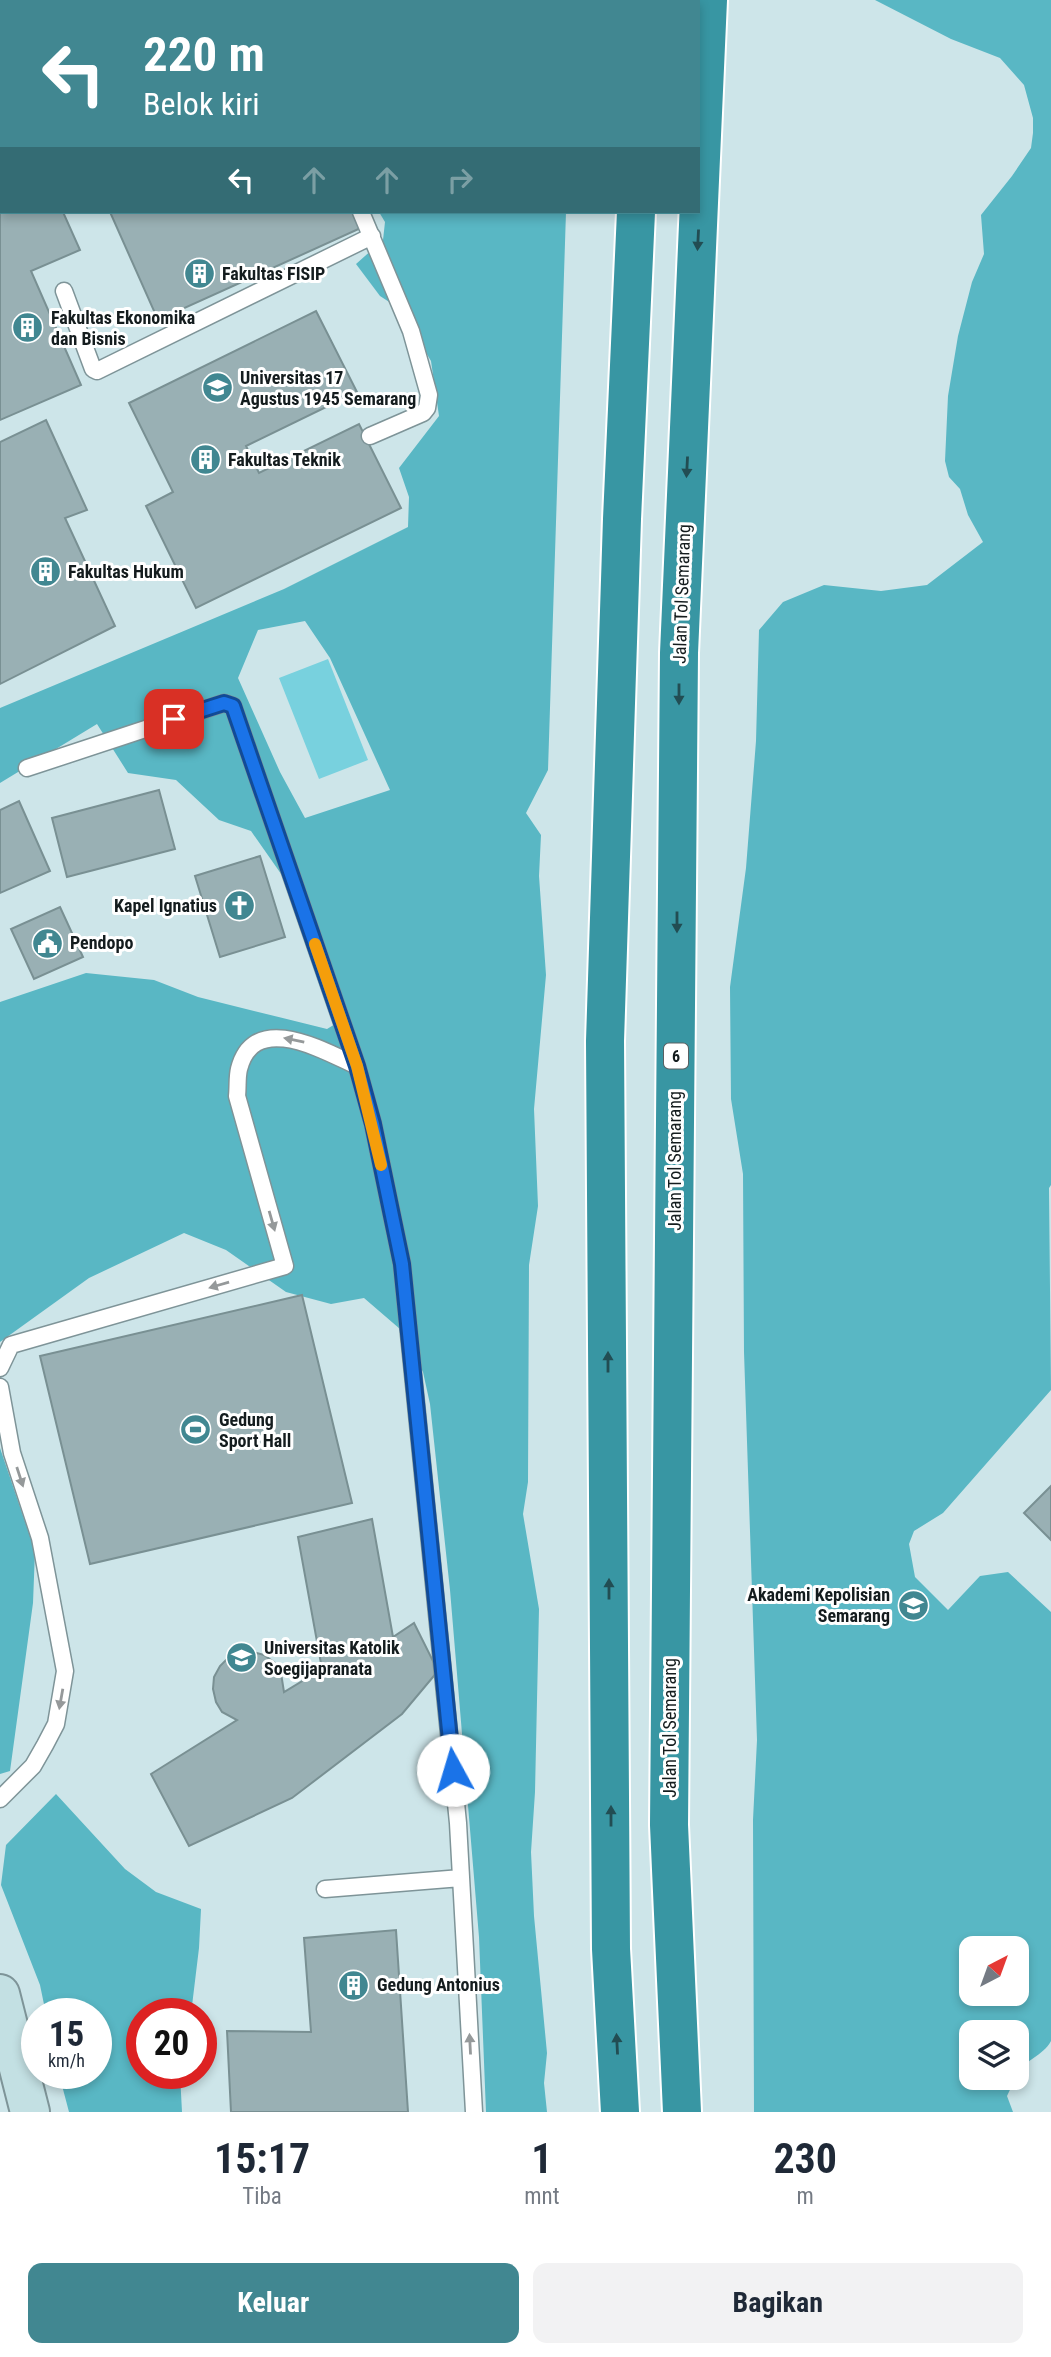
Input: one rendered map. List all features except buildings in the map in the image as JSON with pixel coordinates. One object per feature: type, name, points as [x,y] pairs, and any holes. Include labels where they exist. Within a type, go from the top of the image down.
[{"type":"highway","name":"Jalan Tol Semarang","points":[[700,180],[708,0]]},
{"type":"highway","points":[[620,2112],[611,1949],[605,1041],[621,533],[636,214]]},
{"type":"highway","name":"Jalan Tol Semarang","points":[[682,2112],[670,1825],[679,653],[698,214]]},
{"type":"main road","points":[[0,1994],[30,2112]]},
{"type":"lane","points":[[362,214],[411,331],[429,400],[423,413],[370,436]]},
{"type":"lane","points":[[64,291],[93,369],[97,371],[372,236]]},
{"type":"lane","points":[[27,768],[224,703],[233,706],[357,1066],[373,1124],[402,1264],[458,1823],[474,2112]]},
{"type":"lane","points":[[0,1368],[11,1345],[285,1266],[237,1096],[239,1068],[248,1050],[277,1037],[304,1042],[357,1066]]},
{"type":"lane","points":[[0,1387],[12,1453],[40,1538],[65,1671],[56,1724],[33,1766],[0,1799]]},
{"type":"lane","points":[[325,1889],[461,1878]]},
{"type":"shaded area","points":[[875,0],[1051,0],[1051,1390],[943,1513],[914,1531],[909,1544],[915,1577],[948,1610],[980,1576],[1008,1572],[1051,1612],[1051,2041],[1029,2061],[1029,2020],[959,2020],[959,2090],[1010,2090],[1007,2096],[1013,2112],[754,2112],[753,1820],[757,1740],[744,1352],[743,1174],[731,1099],[730,987],[746,868],[756,741],[759,630],[783,602],[824,585],[881,591],[927,585],[983,542],[968,515],[960,489],[949,477],[945,461],[948,396],[958,336],[972,282],[984,254],[981,215],[1031,148],[1033,118],[1024,85],[1000,58],[951,39]]},
{"type":"shaded area","points":[[380,214],[566,214],[548,770],[526,813],[541,835],[539,876],[546,975],[534,1109],[538,1206],[529,1265],[528,1482],[523,1514],[539,1609],[531,1852],[547,2053],[544,2083],[547,2112],[486,2112],[479,1937],[450,1590],[430,1404],[423,1372],[400,1329],[364,1298],[331,1304],[286,1292],[226,1250],[184,1233],[89,1278],[0,1342],[0,1002],[86,973],[154,980],[198,997],[327,1029],[345,1018],[293,891],[251,831],[219,820],[176,780],[128,773],[97,724],[0,783],[0,708],[284,589],[408,527],[409,497],[399,468],[439,416],[431,361],[400,309],[380,296],[356,264],[383,240],[385,222]],"holes":[[[305,621],[330,658],[390,790],[305,818],[280,772],[238,678],[258,630]]]},
{"type":"shaded area","points":[[328,659],[368,760],[319,779],[279,678]]},
{"type":"shaded area","points":[[0,1448],[35,1551],[33,1603],[10,1771],[0,1774]]},
{"type":"shaded area","points":[[56,1794],[125,1869],[156,1892],[201,1909],[193,1998],[126,1998],[126,2089],[181,2089],[182,2112],[69,2112],[63,2089],[112,2089],[112,1998],[43,1998],[1,1885],[6,1845]]},
{"type":"slow traffic","points":[[315,944],[357,1066],[381,1165]]},
{"type":"place","name":"Fakultas FISIP","points":[[199,274]]},
{"type":"place","name":"Fakultas Ekonomika dan Bisnis","points":[[28,328]]},
{"type":"place","name":"Universitas 17 Agustus 1945 Semarang","points":[[217,388]]},
{"type":"place","name":"Fakultas Teknik","points":[[205,460]]},
{"type":"place","name":"Fakultas Hukum","points":[[45,572]]},
{"type":"place","name":"Kapel Ignatius","points":[[240,906]]},
{"type":"place","name":"Pendopo","points":[[47,943]]},
{"type":"place","name":"Gedung Sport Hall","points":[[196,1430]]},
{"type":"place","name":"Akademi Kepolisian Semarang","points":[[913,1605]]},
{"type":"place","name":"Universitas Katolik Soegijapranata","points":[[241,1658]]},
{"type":"place","name":"Gedung Antonius","points":[[354,1985]]},
{"type":"route","points":[[174,719],[224,703],[233,706],[357,1066],[373,1124],[402,1264],[453,1770]]}]
